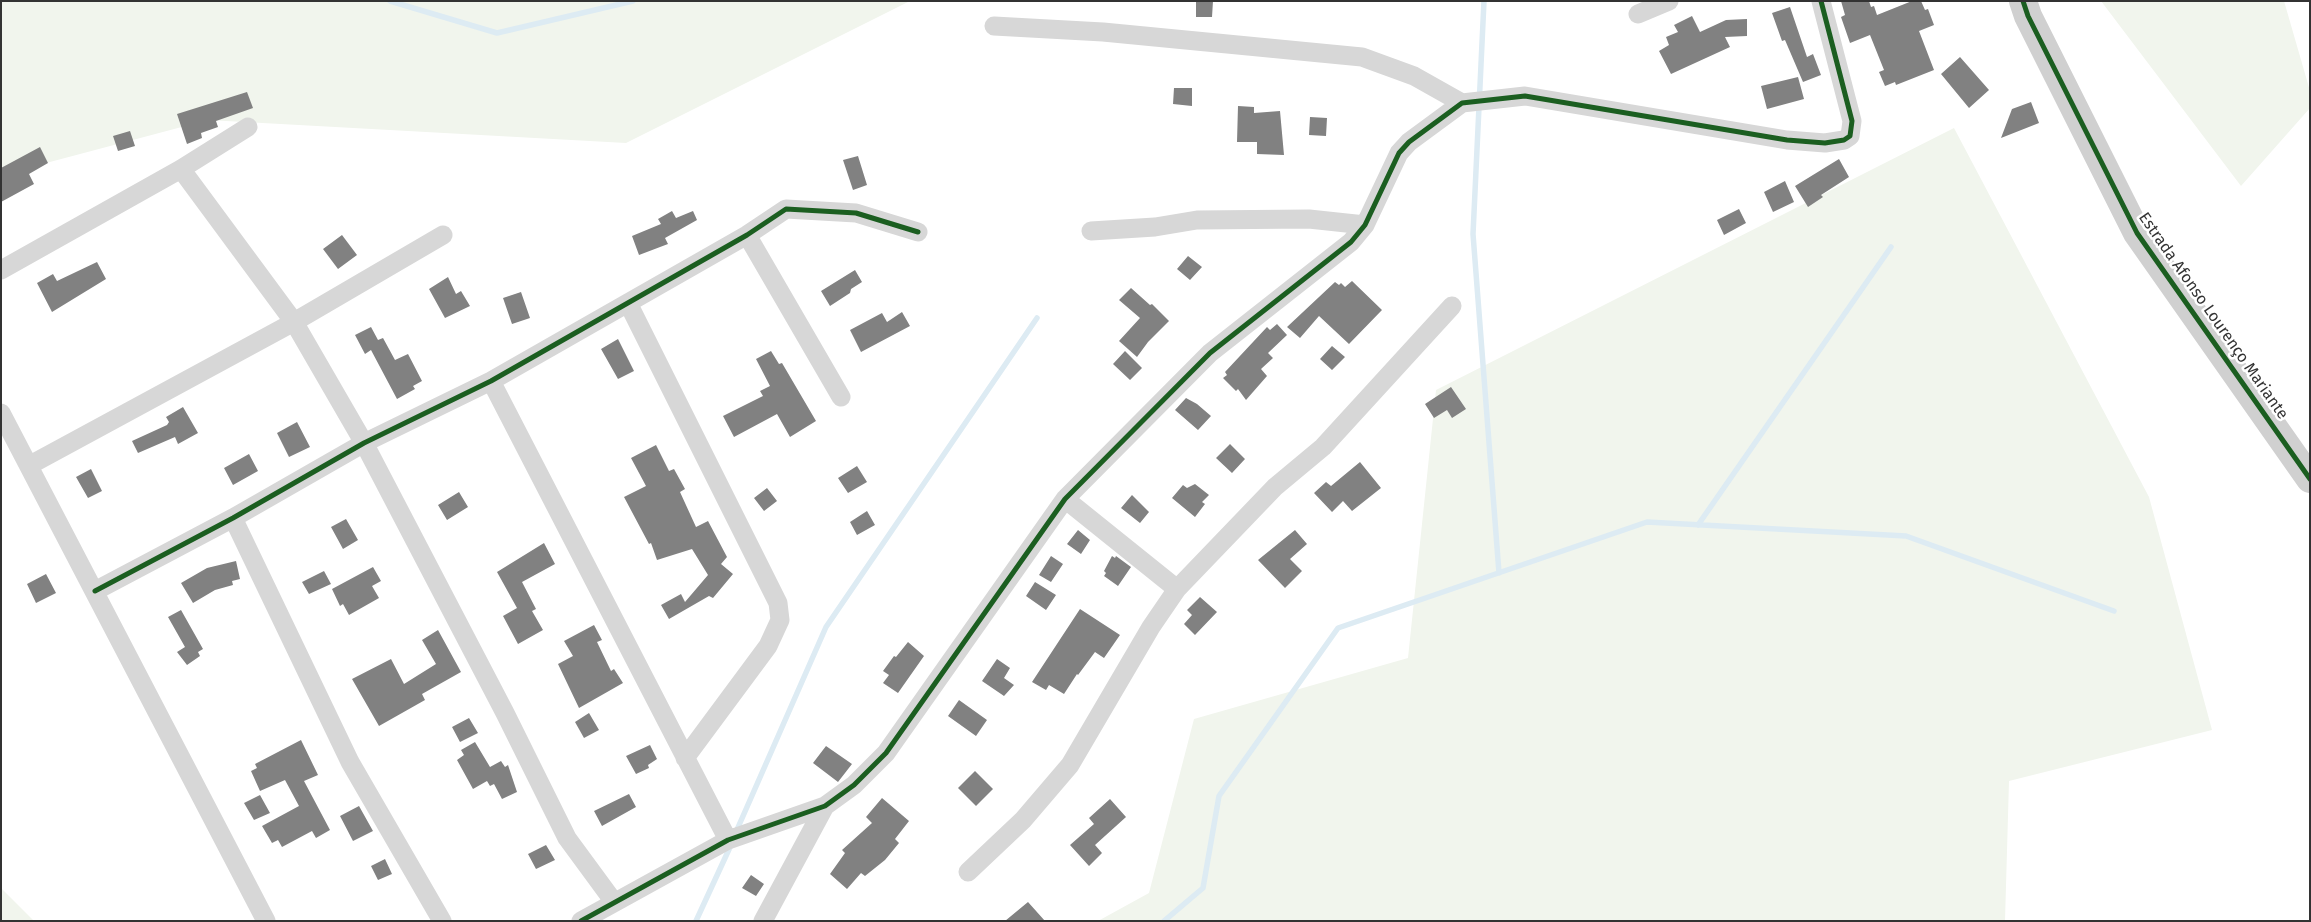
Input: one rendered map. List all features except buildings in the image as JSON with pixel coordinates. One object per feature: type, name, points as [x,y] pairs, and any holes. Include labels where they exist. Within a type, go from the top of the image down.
[{"type":"main road","name":"Estrada Afonso Lourenço Mariante","points":[[2023,1],[2028,16],[2137,233],[2310,479]]},
{"type":"street","points":[[1638,14],[1669,1]]},
{"type":"street","points":[[580,921],[728,840],[825,806],[854,785],[886,753],[1065,499],[1210,352],[1351,242],[1365,225],[1399,153],[1409,142],[1462,102],[1525,96],[1622,114],[1734,130],[1787,140],[1825,143],[1844,140],[1850,136],[1852,121],[1821,1]]},
{"type":"street","points":[[994,26],[1103,32],[1362,57],[1414,76],[1462,102]]},
{"type":"street","points":[[1,270],[181,169],[248,127]]},
{"type":"street","points":[[181,169],[294,322],[364,443],[505,713],[567,838],[614,902]]},
{"type":"street","points":[[95,591],[233,518],[364,443],[490,381],[747,235],[786,209],[856,213],[918,232]]},
{"type":"street","points":[[1091,231],[1156,227],[1197,220],[1308,220],[1365,225]]},
{"type":"street","points":[[30,465],[294,322],[443,234]]},
{"type":"street","points":[[747,235],[841,397]]},
{"type":"street","points":[[628,303],[778,603],[780,620],[768,646],[685,758]]},
{"type":"street","points":[[968,872],[1022,820],[1070,765],[1151,627],[1177,589],[1275,487],[1323,447],[1452,306]]},
{"type":"street","points":[[490,381],[728,840]]},
{"type":"street","points":[[1,414],[30,465],[266,921]]},
{"type":"street","points":[[1065,499],[1177,589]]},
{"type":"street","points":[[233,518],[350,762],[442,921]]},
{"type":"street","points":[[763,921],[825,806]]},
{"type":"shaded area","points":[[1,1],[910,1],[626,143],[208,120],[1,175]]},
{"type":"shaded area","points":[[2101,1],[2284,1],[2310,91],[2310,108],[2241,186]]},
{"type":"shaded area","points":[[1954,128],[2149,497],[2212,730],[2009,781],[2005,921],[1098,921],[1149,893],[1194,719],[1408,658],[1436,390]]},
{"type":"shaded area","points":[[1,888],[34,921],[1,921]]},
{"type":"waterway","points":[[390,1],[497,33],[633,1]]},
{"type":"waterway","points":[[1484,1],[1473,234],[1499,573]]},
{"type":"waterway","points":[[1698,525],[1891,247]]},
{"type":"waterway","points":[[736,832],[826,627],[1037,318]]},
{"type":"waterway","points":[[1164,921],[1203,888],[1219,796],[1338,628],[1647,522],[1906,536],[2114,611]]},
{"type":"waterway","points":[[696,921],[731,845]]},
{"type":"cycle path","points":[[581,921],[728,840],[825,806],[854,785],[886,753],[1065,499],[1210,353],[1351,242],[1365,225],[1399,153],[1409,142],[1462,103],[1525,96],[1787,140],[1825,143],[1844,140],[1850,136],[1852,121],[1821,1]]},
{"type":"cycle path","points":[[2023,1],[2028,16],[2137,233],[2310,479]]},
{"type":"cycle path","points":[[95,591],[233,518],[364,443],[491,381],[747,235],[786,209],[856,213],[918,232]]}]
